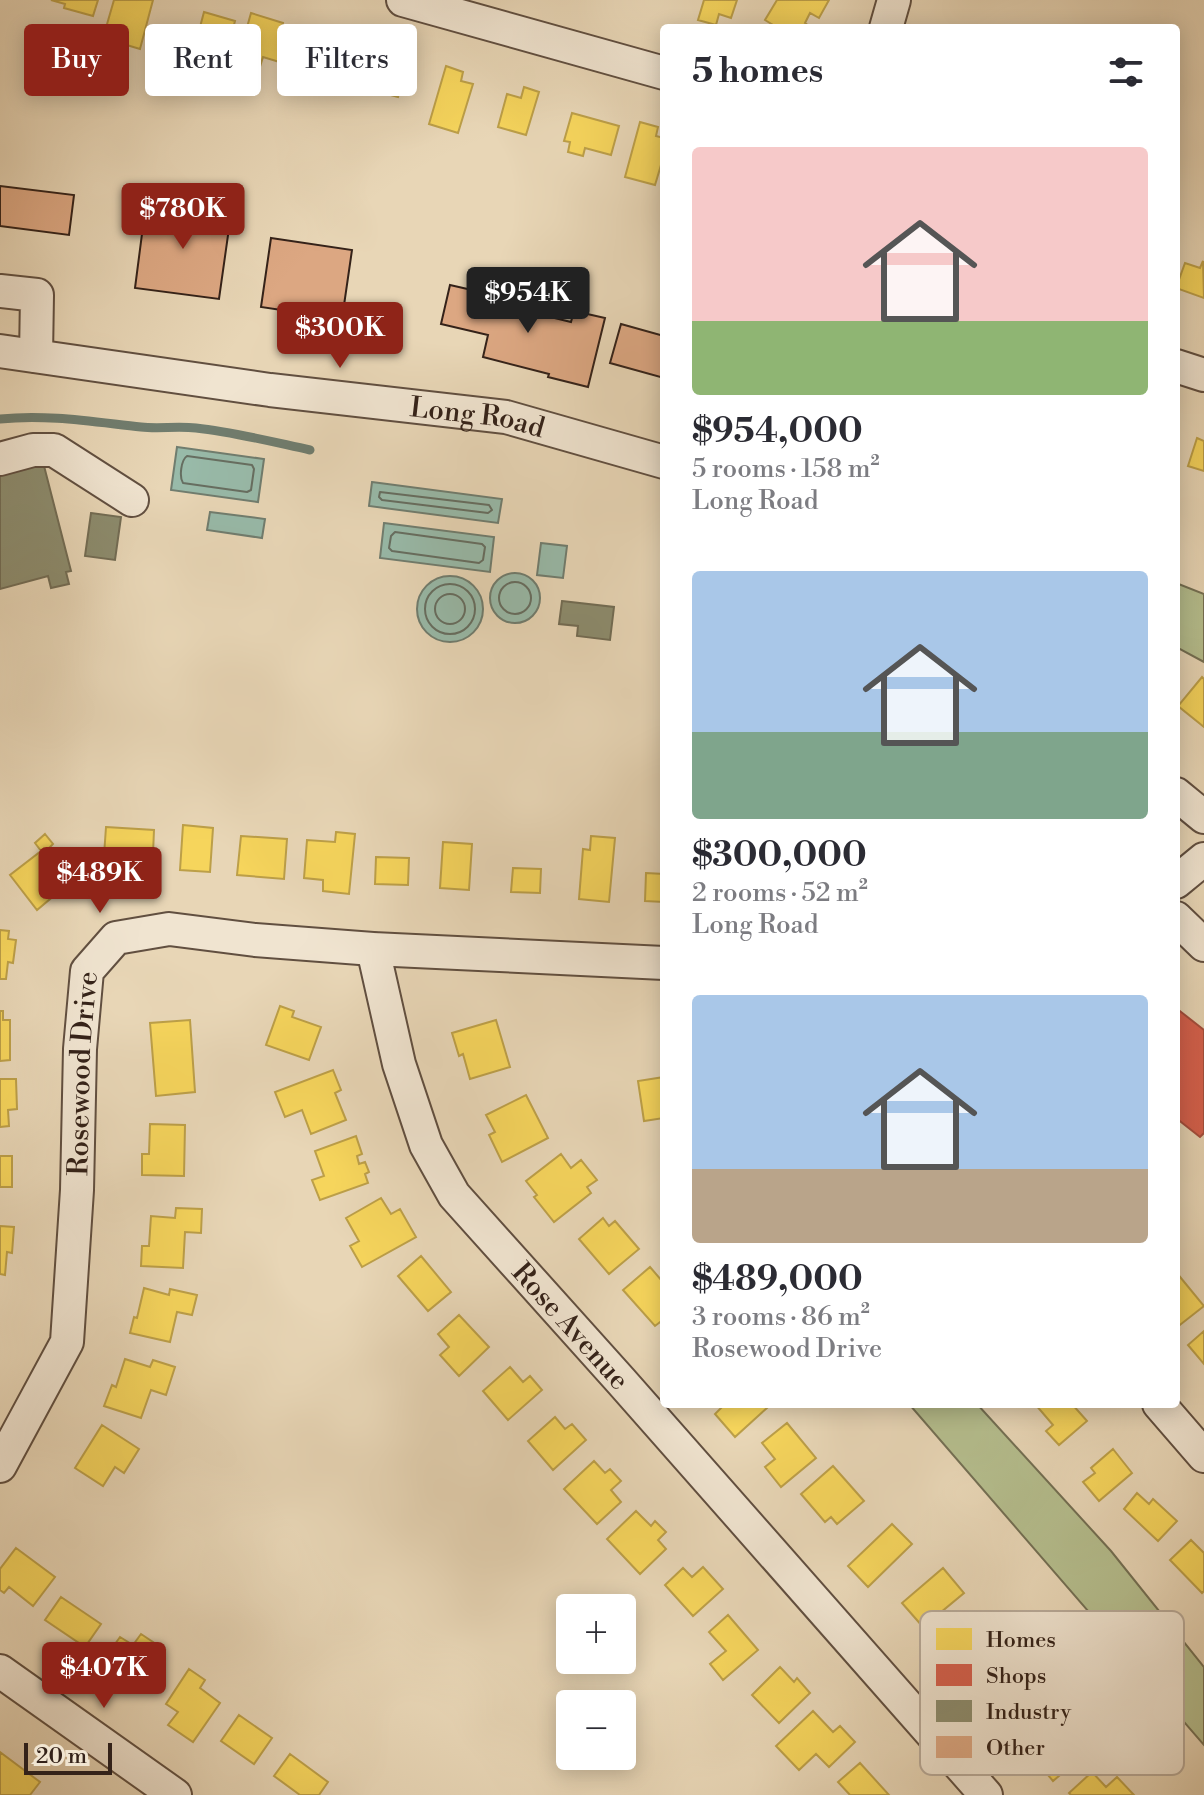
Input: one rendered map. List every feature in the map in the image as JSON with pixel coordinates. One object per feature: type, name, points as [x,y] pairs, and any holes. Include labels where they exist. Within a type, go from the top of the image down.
[{"type":"street","points":[[403,0],[660,72]]},
{"type":"street","points":[[887,24],[894,0]]},
{"type":"street","points":[[0,291],[37,295],[36,356]]},
{"type":"street","name":"Long Road","points":[[0,351],[270,390],[506,417],[660,461]]},
{"type":"street","points":[[1180,367],[1204,375]]},
{"type":"street","points":[[0,459],[33,450],[54,450],[132,500]]},
{"type":"street","points":[[1180,797],[1204,817]]},
{"type":"street","points":[[1180,879],[1204,859]]},
{"type":"street","points":[[1180,922],[1204,945]]},
{"type":"street","name":"Rosewood Drive","points":[[0,1466],[67,1342],[77,1190],[80,1049],[87,971],[116,938],[169,929],[255,940],[373,949],[660,963]]},
{"type":"street","name":"Rose Avenue","points":[[373,949],[399,1064],[426,1145],[454,1195],[920,1720]]},
{"type":"street","points":[[1162,1408],[1204,1456]]},
{"type":"street","points":[[0,1671],[175,1795]]},
{"type":"street","name":"Rose Avenue","points":[[968,1775],[986,1795]]},
{"type":"shaded area","points":[[1180,585],[1204,594],[1204,662],[1180,649]]},
{"type":"shaded area","points":[[912,1408],[981,1408],[1111,1551],[1159,1611],[1088,1611]]},
{"type":"shaded area","points":[[1184,1642],[1204,1667],[1204,1745],[1184,1722]]},
{"type":"water","points":[[177,447],[264,459],[258,502],[171,490]]},
{"type":"water","points":[[372,482],[502,499],[498,523],[369,506]]},
{"type":"water","points":[[210,512],[265,519],[262,538],[207,530]]},
{"type":"water","points":[[384,523],[494,537],[490,572],[380,558]]},
{"type":"water","points":[[541,543],[567,546],[563,578],[537,575]]},
{"type":"water","points":[[515,573],[532,581],[540,598],[532,615],[515,623],[498,615],[490,598],[498,581]]},
{"type":"water","points":[[450,576],[463,579],[473,586],[480,596],[483,609],[480,622],[473,632],[463,639],[450,642],[437,639],[427,632],[420,622],[417,609],[420,596],[427,586],[437,579]]},
{"type":"building: Homes","points":[[51,0],[98,0],[93,16],[64,8],[65,4]]},
{"type":"building: Homes","points":[[114,0],[153,0],[140,49],[129,46],[129,24],[107,24]]},
{"type":"building: Homes","points":[[704,0],[737,0],[731,18],[719,14],[716,24],[698,20]]},
{"type":"building: Homes","points":[[777,0],[829,0],[819,18],[810,13],[806,24],[772,24],[765,20]]},
{"type":"building: Homes","points":[[204,12],[235,21],[234,24],[201,24]]},
{"type":"building: Homes","points":[[251,13],[283,23],[277,24],[277,61],[263,57],[261,64],[261,24],[248,24]]},
{"type":"building: Homes","points":[[446,66],[463,72],[461,81],[473,84],[458,133],[429,124]]},
{"type":"building: Homes","points":[[524,87],[539,92],[526,135],[498,127],[507,94],[521,98]]},
{"type":"building: Homes","points":[[572,113],[619,126],[611,155],[585,148],[583,156],[568,152],[570,142],[564,141]]},
{"type":"building: Homes","points":[[640,122],[658,127],[656,136],[660,137],[660,168],[655,185],[625,177]]},
{"type":"building: Homes","points":[[1203,261],[1204,298],[1180,289],[1185,263],[1200,268]]},
{"type":"building: Homes","points":[[1197,438],[1204,441],[1204,471],[1188,466]]},
{"type":"building: Homes","points":[[1202,677],[1204,727],[1180,708]]},
{"type":"building: Homes","points":[[183,825],[213,828],[210,872],[180,870]]},
{"type":"building: Homes","points":[[106,827],[154,830],[152,877],[129,875],[130,865],[120,864],[120,872],[103,870]]},
{"type":"building: Homes","points":[[336,832],[355,834],[349,894],[323,891],[323,880],[304,878],[307,840],[335,842]]},
{"type":"building: Homes","points":[[45,834],[53,844],[50,847],[75,878],[37,910],[10,875],[41,851],[35,843]]},
{"type":"building: Homes","points":[[241,836],[287,839],[284,879],[237,875]]},
{"type":"building: Homes","points":[[591,836],[615,838],[609,902],[579,899],[583,849],[590,850]]},
{"type":"building: Homes","points":[[443,842],[472,844],[469,890],[440,888]]},
{"type":"building: Homes","points":[[376,857],[409,858],[408,885],[375,884]]},
{"type":"building: Homes","points":[[513,868],[541,869],[540,893],[511,892]]},
{"type":"building: Homes","points":[[646,873],[660,874],[660,902],[645,901]]},
{"type":"building: Homes","points":[[0,930],[9,931],[8,939],[16,940],[13,963],[8,962],[6,979],[0,979]]},
{"type":"building: Homes","points":[[280,1006],[294,1011],[292,1017],[321,1027],[309,1060],[266,1045]]},
{"type":"building: Homes","points":[[0,1011],[3,1011],[3,1020],[10,1020],[10,1060],[0,1061]]},
{"type":"building: Homes","points":[[190,1020],[195,1092],[156,1096],[150,1023]]},
{"type":"building: Homes","points":[[496,1020],[510,1067],[470,1079],[463,1054],[459,1056],[452,1033]]},
{"type":"building: Homes","points":[[333,1070],[341,1090],[335,1093],[346,1120],[311,1134],[302,1110],[285,1117],[275,1092]]},
{"type":"building: Homes","points":[[660,1078],[660,1119],[644,1121],[638,1081]]},
{"type":"building: Homes","points":[[0,1079],[16,1079],[17,1109],[8,1110],[9,1126],[0,1127]]},
{"type":"building: Homes","points":[[526,1095],[548,1138],[502,1162],[489,1135],[495,1132],[486,1115]]},
{"type":"building: Homes","points":[[150,1124],[185,1125],[184,1176],[142,1175],[142,1154],[149,1154]]},
{"type":"building: Homes","points":[[356,1136],[362,1154],[357,1156],[359,1164],[365,1162],[369,1172],[365,1174],[368,1183],[320,1200],[312,1180],[324,1176],[315,1151]]},
{"type":"building: Homes","points":[[561,1154],[571,1168],[581,1160],[597,1180],[587,1187],[591,1193],[554,1222],[534,1197],[537,1195],[526,1181]]},
{"type":"building: Homes","points":[[0,1156],[12,1156],[12,1187],[0,1187]]},
{"type":"building: Homes","points":[[381,1198],[391,1214],[400,1209],[416,1237],[362,1267],[350,1246],[359,1241],[346,1218]]},
{"type":"building: Homes","points":[[176,1208],[202,1209],[201,1233],[185,1232],[183,1268],[141,1266],[142,1246],[149,1246],[151,1216],[175,1218]]},
{"type":"building: Homes","points":[[603,1218],[609,1226],[615,1221],[639,1249],[609,1274],[579,1239]]},
{"type":"building: Homes","points":[[0,1226],[14,1227],[12,1253],[7,1252],[5,1275],[0,1274]]},
{"type":"building: Homes","points":[[421,1256],[451,1292],[428,1311],[398,1276]]},
{"type":"building: Homes","points":[[650,1267],[660,1279],[660,1322],[655,1326],[623,1290]]},
{"type":"building: Homes","points":[[1180,1277],[1204,1306],[1180,1325]]},
{"type":"building: Homes","points":[[144,1288],[169,1295],[170,1289],[197,1295],[192,1315],[177,1312],[170,1342],[130,1333]]},
{"type":"building: Homes","points":[[459,1315],[489,1347],[459,1376],[440,1355],[449,1347],[438,1334]]},
{"type":"building: Homes","points":[[1204,1331],[1204,1364],[1188,1345]]},
{"type":"building: Homes","points":[[125,1359],[150,1367],[153,1360],[175,1367],[166,1395],[151,1390],[141,1418],[104,1406],[112,1385],[116,1387]]},
{"type":"building: Homes","points":[[510,1367],[523,1382],[530,1376],[542,1390],[508,1420],[483,1391]]},
{"type":"building: Homes","points":[[721,1408],[767,1408],[735,1437],[715,1414]]},
{"type":"building: Homes","points":[[1038,1408],[1076,1408],[1087,1421],[1059,1445],[1046,1431],[1053,1425]]},
{"type":"building: Homes","points":[[555,1417],[565,1429],[572,1424],[586,1440],[553,1470],[528,1441]]},
{"type":"building: Homes","points":[[787,1423],[816,1458],[781,1487],[765,1467],[775,1459],[762,1443]]},
{"type":"building: Homes","points":[[102,1425],[139,1449],[124,1473],[115,1467],[103,1486],[75,1468]]},
{"type":"building: Homes","points":[[1113,1449],[1132,1473],[1099,1501],[1083,1482],[1095,1473],[1091,1468]]},
{"type":"building: Homes","points":[[594,1461],[605,1473],[610,1469],[621,1481],[611,1490],[621,1502],[597,1524],[564,1489]]},
{"type":"building: Homes","points":[[833,1466],[864,1501],[837,1524],[831,1517],[825,1522],[801,1494]]},
{"type":"building: Homes","points":[[1137,1493],[1149,1504],[1153,1499],[1177,1521],[1158,1541],[1124,1509]]},
{"type":"building: Homes","points":[[636,1511],[651,1526],[655,1521],[666,1532],[658,1540],[666,1549],[640,1574],[607,1539]]},
{"type":"building: Homes","points":[[892,1524],[912,1544],[868,1587],[848,1566]]},
{"type":"building: Homes","points":[[1191,1540],[1204,1553],[1202,1593],[1170,1560]]},
{"type":"building: Homes","points":[[16,1548],[55,1577],[33,1606],[9,1587],[4,1593],[0,1590],[0,1569]]},
{"type":"building: Homes","points":[[703,1567],[723,1589],[693,1616],[665,1585],[683,1568],[692,1577]]},
{"type":"building: Homes","points":[[943,1568],[964,1593],[942,1611],[920,1611],[920,1624],[902,1603]]},
{"type":"building: Homes","points":[[61,1597],[101,1624],[85,1647],[45,1620]]},
{"type":"building: Homes","points":[[728,1615],[758,1650],[723,1680],[710,1664],[726,1651],[709,1632]]},
{"type":"building: Homes","points":[[141,1634],[165,1650],[141,1686],[103,1661],[120,1637],[133,1645]]},
{"type":"building: Homes","points":[[780,1667],[794,1682],[797,1678],[810,1693],[779,1723],[752,1695]]},
{"type":"building: Homes","points":[[189,1669],[205,1680],[200,1688],[220,1703],[193,1742],[168,1725],[178,1712],[166,1704]]},
{"type":"building: Homes","points":[[813,1711],[833,1732],[840,1726],[855,1742],[829,1767],[816,1754],[799,1770],[776,1746]]},
{"type":"building: Homes","points":[[239,1715],[272,1738],[254,1764],[221,1741]]},
{"type":"building: Homes","points":[[0,1752],[40,1782],[30,1795],[0,1795]]},
{"type":"building: Homes","points":[[290,1754],[328,1782],[319,1795],[300,1795],[274,1776]]},
{"type":"building: Homes","points":[[860,1763],[889,1795],[850,1795],[838,1782]]},
{"type":"building: Homes","points":[[1089,1775],[1095,1775],[1106,1787],[1117,1777],[1134,1795],[1071,1795],[1069,1793]]},
{"type":"building: Shops","points":[[1180,1011],[1204,1030],[1204,1133],[1200,1137],[1180,1121]]},
{"type":"building: Industry","points":[[43,462],[71,571],[66,572],[69,584],[51,588],[48,576],[0,589],[0,473]]},
{"type":"building: Industry","points":[[91,513],[121,517],[115,560],[85,556]]},
{"type":"building: Industry","points":[[562,601],[614,607],[610,640],[577,636],[578,626],[559,624]]},
{"type":"building: Other","points":[[0,186],[74,195],[69,235],[0,226]]},
{"type":"building: Other","points":[[146,203],[231,214],[219,299],[135,288]]},
{"type":"building: Other","points":[[271,238],[352,250],[342,319],[261,307]]},
{"type":"building: Other","points":[[450,285],[507,298],[505,306],[571,322],[574,311],[605,318],[588,387],[483,357],[488,335],[441,324]]},
{"type":"building: Other","points":[[621,324],[660,335],[660,377],[610,363]]},
{"type":"waterway","points":[[0,419],[53,418],[147,428],[196,428],[310,450]]}]
